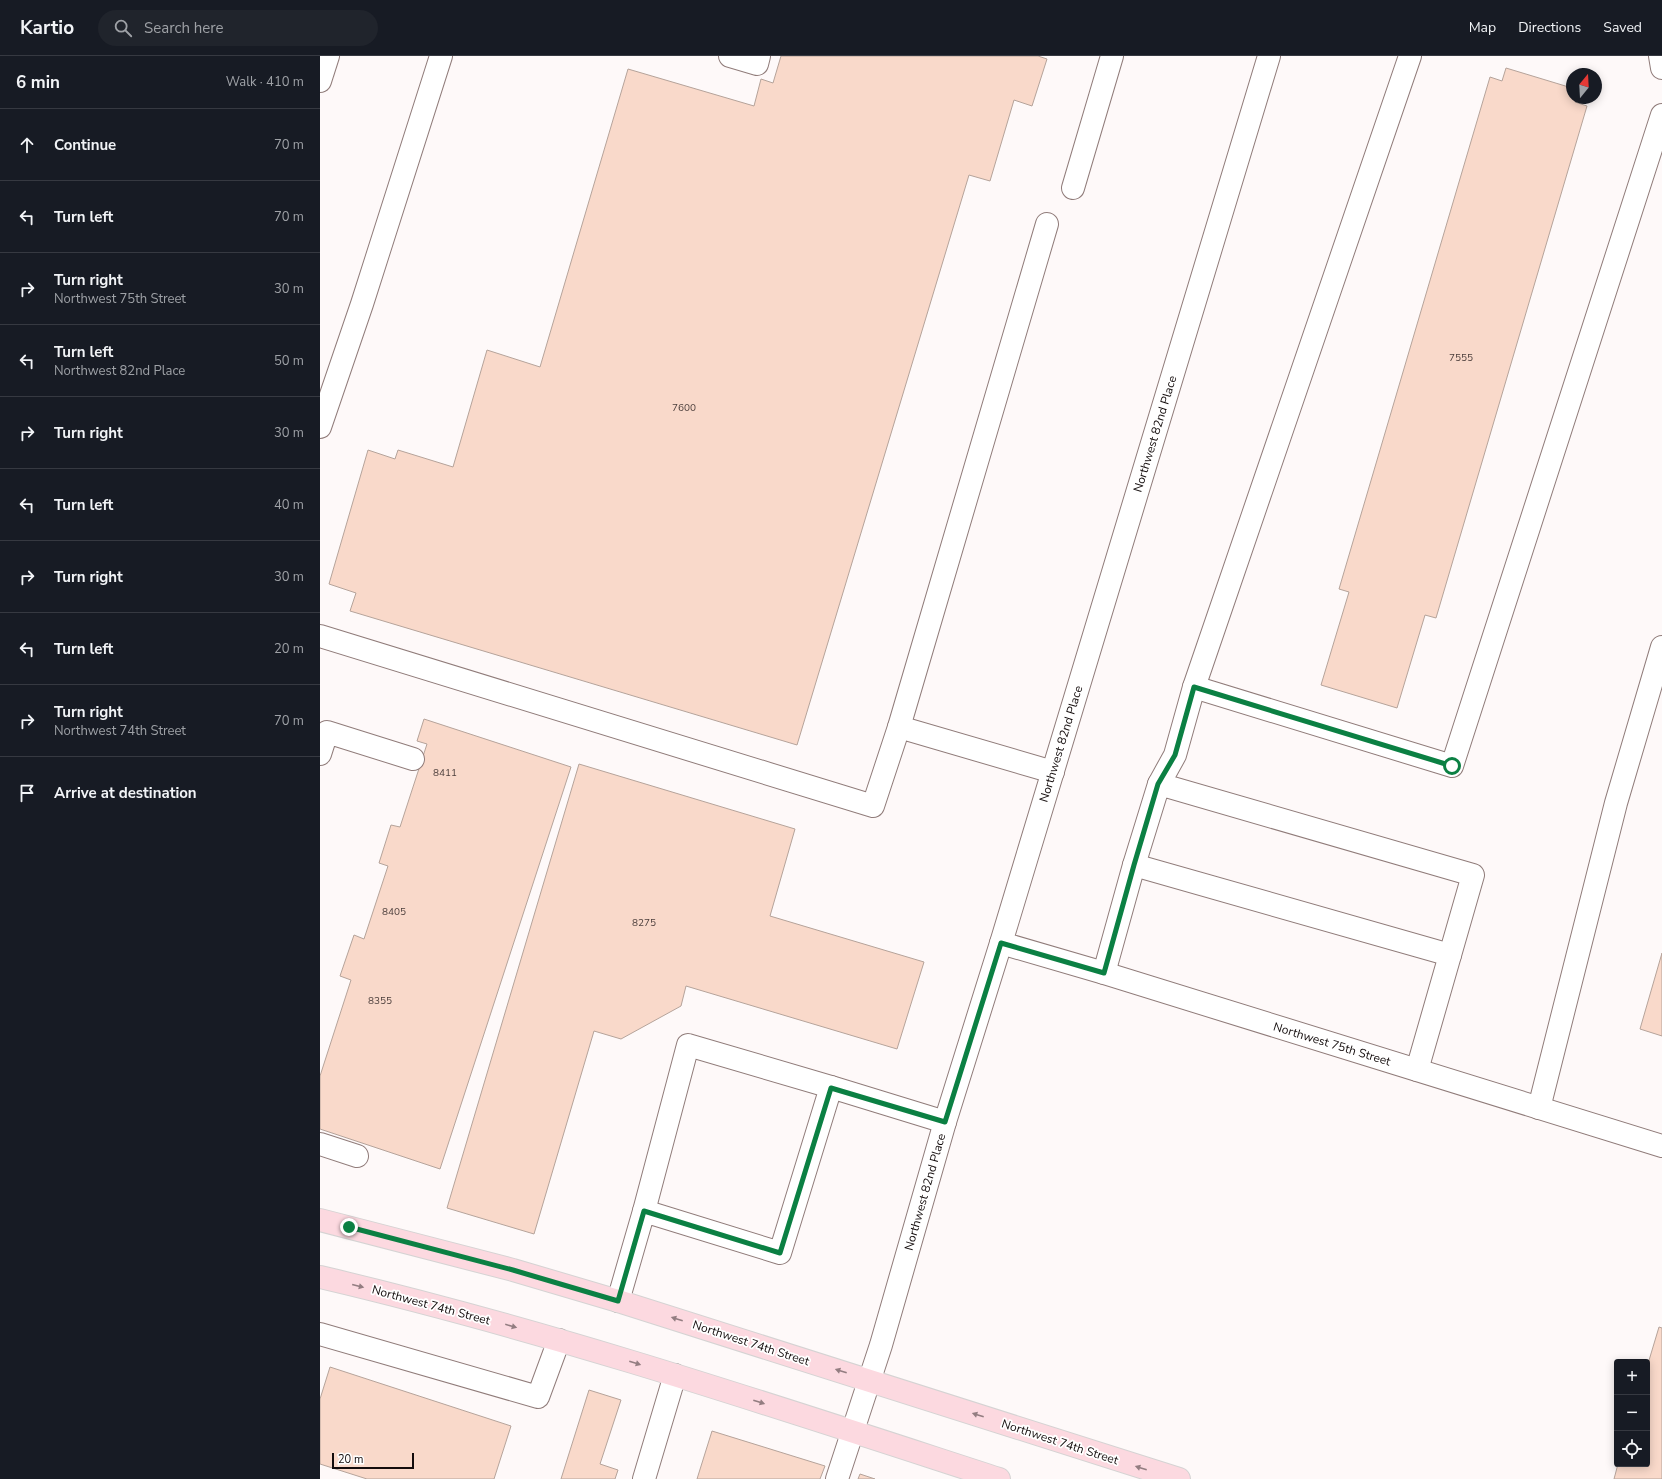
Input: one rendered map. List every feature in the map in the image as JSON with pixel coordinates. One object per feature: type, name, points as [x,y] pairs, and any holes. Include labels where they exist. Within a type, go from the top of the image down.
[{"type":"main road","name":"Northwest 74th Street","points":[[320,1220],[513,1270],[618,1301],[1179,1479]]},
{"type":"main road","name":"Northwest 74th Street","points":[[322,1282],[559,1340],[675,1375],[988,1477]]},
{"type":"street","points":[[320,81],[328,56]]},
{"type":"street","points":[[320,427],[362,304],[441,56]]},
{"type":"street","points":[[730,56],[757,64],[759,56]]},
{"type":"street","points":[[1073,188],[1112,56]]},
{"type":"street","name":"Northwest 82nd Place","points":[[837,1479],[870,1380],[945,1122],[1053,772],[1269,56]]},
{"type":"street","points":[[1104,973],[1158,784],[1175,755],[1194,687],[1410,56]]},
{"type":"street","points":[[1660,56],[1662,68]]},
{"type":"street","points":[[1194,687],[1452,766],[1662,115]]},
{"type":"street","points":[[320,636],[873,806],[899,727],[1047,224]]},
{"type":"street","points":[[1539,1108],[1616,803],[1662,647]]},
{"type":"street","points":[[899,727],[1053,772]]},
{"type":"street","points":[[320,754],[323,731],[413,759]]},
{"type":"street","points":[[1158,784],[1473,875],[1417,1070]]},
{"type":"street","points":[[1134,865],[1450,956]]},
{"type":"street","name":"Northwest 75th Street","points":[[1001,943],[1104,973],[1662,1146]]},
{"type":"street","points":[[618,1301],[644,1211],[688,1045],[945,1122]]},
{"type":"street","points":[[644,1211],[780,1253],[831,1088]]},
{"type":"street","points":[[320,1144],[357,1156]]},
{"type":"street","points":[[320,1334],[538,1397],[559,1340]]},
{"type":"street","points":[[644,1479],[675,1375]]},
{"type":"building","points":[[781,56],[1038,56],[1047,59],[1032,106],[1014,100],[990,181],[969,175],[797,745],[350,611],[356,593],[329,584],[368,450],[395,459],[398,450],[453,467],[487,350],[540,367],[628,69],[754,106],[761,79],[773,83]]},
{"type":"building","points":[[1506,68],[1566,86],[1566,104],[1581,104],[1587,106],[1436,618],[1425,615],[1397,708],[1321,685],[1349,592],[1339,589],[1490,77],[1502,81]]},
{"type":"building","points":[[424,719],[571,767],[440,1169],[320,1129],[320,1076],[351,980],[340,976],[354,935],[364,939],[388,866],[379,863],[391,825],[400,827],[427,744],[417,741]]},
{"type":"building","points":[[579,764],[795,829],[770,916],[924,962],[897,1049],[686,986],[681,1006],[621,1039],[594,1031],[534,1234],[447,1208]]},
{"type":"building","points":[[1662,953],[1662,1036],[1640,1029]]},
{"type":"building","points":[[1659,1327],[1662,1328],[1662,1479],[1614,1479],[1617,1467],[1650,1467],[1649,1359]]},
{"type":"building","points":[[330,1367],[511,1426],[494,1479],[367,1479],[320,1464],[320,1399]]},
{"type":"building","points":[[589,1390],[621,1400],[600,1464],[618,1470],[615,1479],[561,1479]]},
{"type":"building","points":[[712,1431],[825,1466],[820,1479],[697,1479]]},
{"type":"building","points":[[860,1474],[875,1479],[858,1479]]},
{"type":"route","points":[[349,1227],[513,1270],[618,1301],[644,1211],[780,1253],[831,1088],[945,1122],[1001,943],[1104,973],[1158,784],[1175,755],[1194,687],[1452,766]]}]
